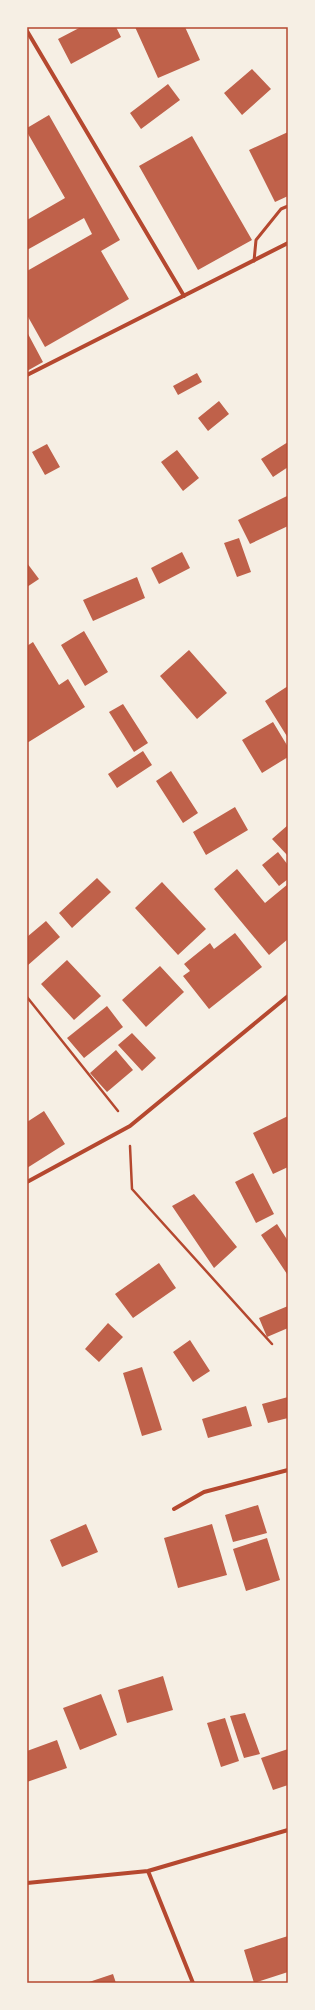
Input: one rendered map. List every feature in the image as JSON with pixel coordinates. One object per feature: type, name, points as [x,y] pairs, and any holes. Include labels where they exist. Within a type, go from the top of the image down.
[{"type":"street","points":[[27,31],[184,296]]},
{"type":"street","points":[[27,376],[288,243]]},
{"type":"street","points":[[27,1182],[130,1126],[288,996]]},
{"type":"street","points":[[174,1509],[204,1492],[288,1470]]},
{"type":"street","points":[[27,1883],[148,1871],[288,1830]]},
{"type":"street","points":[[148,1871],[193,1983]]},
{"type":"lane","points":[[254,261],[256,240],[281,209],[288,206]]},
{"type":"path","points":[[27,997],[130,1126],[132,1189],[272,1344]]},
{"type":"building","points":[[81,27],[116,27],[121,37],[71,64],[58,39]]},
{"type":"building","points":[[135,27],[185,27],[200,60],[158,78]]},
{"type":"building","points":[[252,69],[271,89],[242,115],[224,93]]},
{"type":"building","points":[[168,84],[180,100],[141,129],[130,113]]},
{"type":"building","points":[[49,115],[120,240],[101,251],[129,299],[45,347],[27,315],[27,271],[92,234],[84,218],[27,250],[27,220],[65,198],[27,132],[27,128]]},
{"type":"building","points":[[288,132],[288,196],[275,202],[249,150]]},
{"type":"building","points":[[192,136],[252,240],[198,270],[139,166]]},
{"type":"building","points":[[27,332],[43,362],[27,371]]},
{"type":"building","points":[[197,373],[202,382],[178,395],[173,386]]},
{"type":"building","points":[[219,401],[229,414],[208,431],[198,418]]},
{"type":"building","points":[[288,442],[288,467],[273,477],[261,459]]},
{"type":"building","points":[[47,444],[60,467],[45,475],[32,452]]},
{"type":"building","points":[[177,450],[199,478],[183,491],[161,462]]},
{"type":"building","points":[[287,496],[288,526],[250,544],[238,520]]},
{"type":"building","points":[[239,538],[251,572],[237,577],[224,543]]},
{"type":"building","points":[[182,552],[190,568],[159,584],[151,568]]},
{"type":"building","points":[[27,563],[39,579],[27,587]]},
{"type":"building","points":[[137,577],[145,598],[93,621],[83,600]]},
{"type":"building","points":[[84,631],[108,672],[85,686],[61,645]]},
{"type":"building","points":[[33,642],[59,685],[68,679],[85,707],[27,743],[27,646]]},
{"type":"building","points":[[189,650],[227,693],[197,719],[160,676]]},
{"type":"building","points":[[288,686],[288,738],[265,701]]},
{"type":"building","points":[[123,704],[148,743],[134,752],[109,712]]},
{"type":"building","points":[[273,722],[288,747],[288,757],[262,773],[242,740]]},
{"type":"building","points":[[143,751],[152,765],[117,788],[108,774]]},
{"type":"building","points":[[171,771],[198,813],[183,823],[156,781]]},
{"type":"building","points":[[235,807],[248,830],[206,855],[193,832]]},
{"type":"building","points":[[288,825],[288,856],[272,839]]},
{"type":"building","points":[[278,852],[288,865],[288,879],[279,886],[262,865]]},
{"type":"building","points":[[237,869],[265,903],[288,884],[288,939],[269,955],[214,889]]},
{"type":"building","points":[[97,878],[111,892],[72,928],[59,913]]},
{"type":"building","points":[[162,882],[206,929],[178,955],[135,908]]},
{"type":"building","points":[[46,921],[60,937],[27,966],[27,937]]},
{"type":"building","points":[[235,933],[262,967],[209,1009],[183,976],[190,971],[184,964],[210,943],[214,949]]},
{"type":"building","points":[[67,960],[101,996],[74,1020],[41,984]]},
{"type":"building","points":[[160,966],[184,992],[146,1027],[122,1000]]},
{"type":"building","points":[[107,1006],[123,1027],[84,1058],[67,1038]]},
{"type":"building","points":[[132,1033],[156,1058],[142,1071],[118,1045]]},
{"type":"building","points":[[116,1050],[133,1070],[107,1092],[90,1073]]},
{"type":"building","points":[[44,1111],[65,1144],[27,1168],[27,1122]]},
{"type":"building","points":[[288,1116],[288,1167],[273,1174],[253,1133]]},
{"type":"building","points":[[253,1173],[274,1214],[256,1223],[235,1182]]},
{"type":"building","points":[[194,1194],[237,1247],[214,1268],[172,1206]]},
{"type":"building","points":[[277,1224],[288,1241],[287,1274],[261,1235]]},
{"type":"building","points":[[159,1263],[176,1288],[133,1318],[115,1294]]},
{"type":"building","points":[[288,1306],[288,1328],[267,1337],[259,1318]]},
{"type":"building","points":[[108,1323],[123,1337],[99,1362],[85,1349]]},
{"type":"building","points":[[190,1340],[210,1371],[193,1382],[173,1352]]},
{"type":"building","points":[[142,1367],[162,1430],[142,1436],[123,1373]]},
{"type":"building","points":[[288,1397],[288,1418],[268,1423],[262,1404]]},
{"type":"building","points":[[246,1406],[252,1426],[208,1438],[202,1419]]},
{"type":"building","points":[[258,1505],[267,1533],[233,1542],[225,1515]]},
{"type":"building","points":[[86,1524],[98,1552],[62,1567],[50,1540]]},
{"type":"building","points":[[212,1524],[227,1575],[178,1588],[164,1538]]},
{"type":"building","points":[[267,1538],[280,1580],[246,1591],[233,1549]]},
{"type":"building","points":[[163,1676],[173,1710],[127,1723],[118,1690]]},
{"type":"building","points":[[101,1694],[117,1735],[80,1750],[63,1708]]},
{"type":"building","points":[[245,1713],[260,1754],[244,1758],[230,1716]]},
{"type":"building","points":[[225,1718],[239,1761],[221,1767],[207,1723]]},
{"type":"building","points":[[57,1740],[67,1768],[27,1782],[27,1751]]},
{"type":"building","points":[[288,1749],[288,1785],[273,1790],[261,1758]]},
{"type":"building","points":[[288,1936],[288,1972],[254,1983],[244,1950]]},
{"type":"building","points":[[113,1974],[116,1983],[86,1983]]}]
